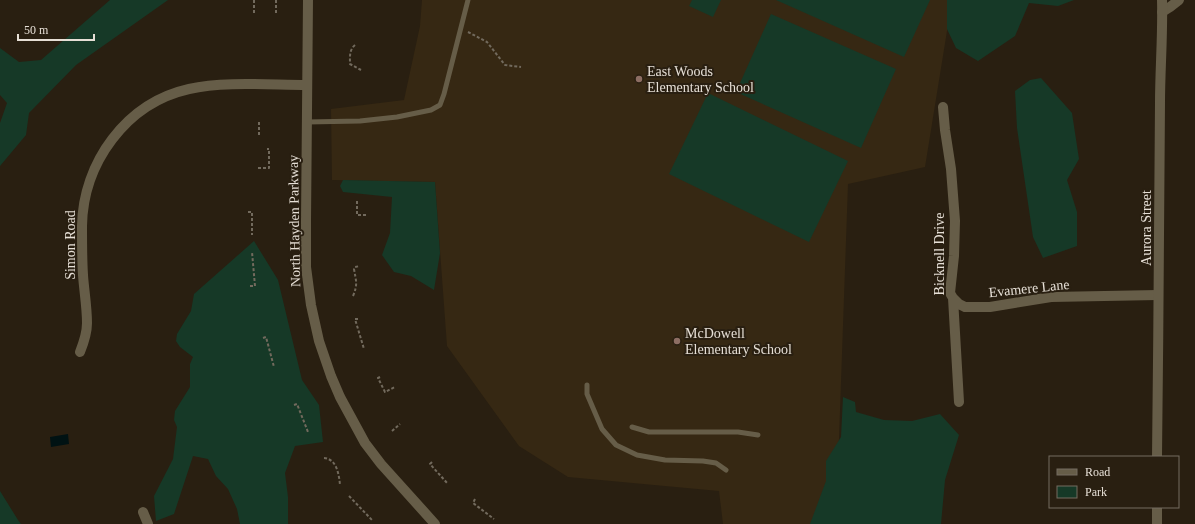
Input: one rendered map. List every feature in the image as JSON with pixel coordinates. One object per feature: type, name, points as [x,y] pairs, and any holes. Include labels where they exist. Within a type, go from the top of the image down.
[{"type":"street","name":"North Hayden Parkway","points":[[308,0],[306,267],[311,305],[321,347],[340,397],[365,443],[381,464],[435,524]]},
{"type":"street","name":"Aurora Street","points":[[1158,456],[1158,295],[1160,263],[1160,100],[1162,0]]},
{"type":"street","points":[[1162,12],[1179,0]]},
{"type":"street","name":"Simon Road","points":[[80,352],[85,337],[87,323],[83,273],[83,206],[91,177],[97,164],[108,145],[120,129],[142,110],[162,99],[188,89],[215,85],[307,85]]},
{"type":"street","name":"Bicknell Drive","points":[[943,107],[951,169],[955,221],[950,293],[953,298],[959,402]]},
{"type":"street","name":"Evamere Lane","points":[[953,298],[965,307],[990,307],[1051,297],[1158,295]]},
{"type":"street","points":[[1157,508],[1157,524]]},
{"type":"street","points":[[143,512],[148,524]]},
{"type":"lane","points":[[307,122],[360,121],[397,117],[431,110],[440,105],[468,0]]},
{"type":"lane","points":[[586,385],[587,394],[602,429],[616,445],[638,455],[666,460],[703,461],[716,463],[726,470]]},
{"type":"lane","points":[[632,427],[649,432],[738,432],[758,435]]},
{"type":"path","points":[[254,0],[254,15]]},
{"type":"path","points":[[276,0],[276,15]]},
{"type":"path","points":[[465,30],[487,42],[505,65],[521,67]]},
{"type":"path","points":[[356,45],[350,53],[350,64],[361,70]]},
{"type":"path","points":[[259,122],[259,135]]},
{"type":"path","points":[[258,168],[269,168],[269,149],[267,149]]},
{"type":"path","points":[[357,201],[357,215],[367,215]]},
{"type":"path","points":[[248,212],[252,212],[252,236]]},
{"type":"path","points":[[250,286],[255,286],[252,252]]},
{"type":"path","points":[[353,296],[357,288],[354,268],[360,266]]},
{"type":"path","points":[[358,319],[356,319],[364,349]]},
{"type":"path","points":[[263,338],[266,337],[274,367]]},
{"type":"path","points":[[380,377],[378,378],[384,392],[395,387]]},
{"type":"path","points":[[294,405],[297,404],[308,432]]},
{"type":"path","points":[[392,430],[400,424]]},
{"type":"path","points":[[324,458],[331,460],[335,466],[338,472],[340,485]]},
{"type":"path","points":[[432,462],[430,464],[448,484]]},
{"type":"path","points":[[350,496],[372,520],[371,521]]},
{"type":"path","points":[[476,499],[472,503],[494,519]]},
{"type":"shaded area","points":[[422,0],[952,0],[925,167],[848,184],[836,524],[723,524],[719,491],[568,477],[519,446],[447,346],[435,182],[332,180],[331,109],[404,100],[420,26]]},
{"type":"shaded area","points":[[68,434],[69,444],[51,447],[50,437]]},
{"type":"green space","points":[[110,0],[168,0],[76,65],[29,113],[26,135],[0,166],[0,123],[7,103],[0,95],[0,48],[19,62],[41,60]]},
{"type":"green space","points":[[692,0],[721,0],[713,17],[689,6]]},
{"type":"green space","points":[[776,0],[930,0],[904,57]]},
{"type":"green space","points":[[947,0],[1074,0],[1058,6],[1029,3],[1015,36],[978,61],[956,48],[947,29]]},
{"type":"green space","points":[[771,14],[896,69],[861,148],[736,92]]},
{"type":"green space","points":[[1041,78],[1072,113],[1079,159],[1067,180],[1077,212],[1077,246],[1043,258],[1033,237],[1017,128],[1015,91],[1030,80]]},
{"type":"green space","points":[[708,93],[848,161],[809,242],[669,174]]},
{"type":"green space","points":[[343,180],[435,182],[440,253],[434,290],[411,276],[394,272],[382,255],[390,233],[392,197],[343,192],[340,186]]},
{"type":"green space","points":[[254,241],[278,280],[302,380],[319,405],[323,442],[295,446],[285,473],[288,497],[288,524],[240,524],[237,509],[228,489],[216,476],[208,459],[193,456],[174,514],[156,521],[154,496],[173,459],[177,427],[174,420],[175,411],[190,387],[190,364],[193,357],[180,347],[176,341],[177,334],[191,311],[194,294]]},
{"type":"green space","points":[[843,397],[855,402],[856,412],[884,420],[912,421],[940,414],[959,435],[945,480],[941,524],[810,524],[826,481],[826,461],[841,437]]},
{"type":"green space","points":[[0,491],[18,520],[21,524],[0,524]]},
{"type":"place","name":"East Woods Elementary School","points":[[639,79]]},
{"type":"place","name":"McDowell Elementary School","points":[[677,341]]}]
